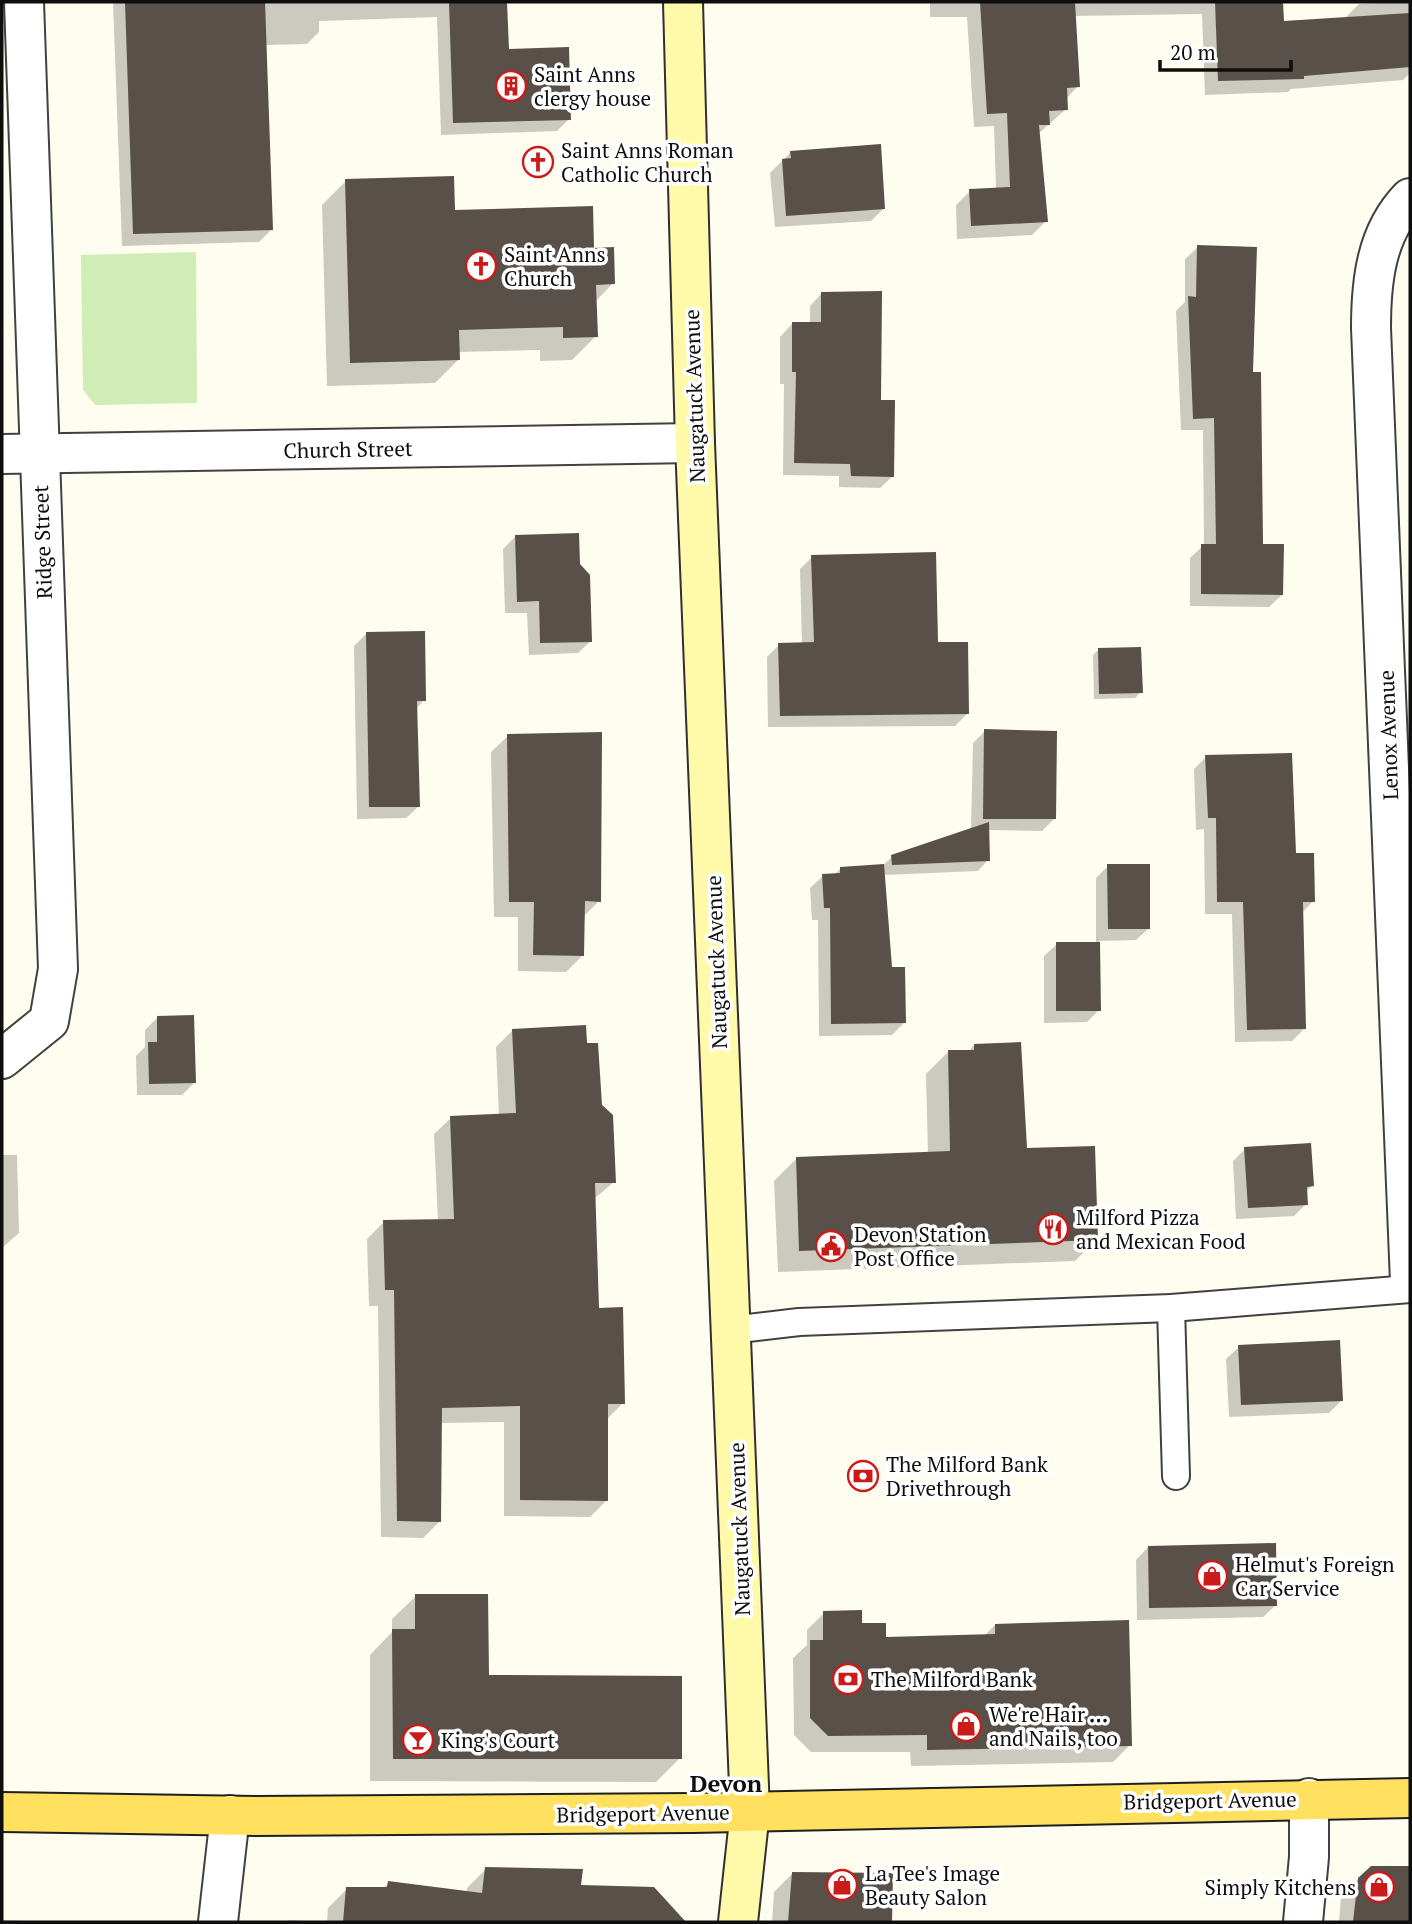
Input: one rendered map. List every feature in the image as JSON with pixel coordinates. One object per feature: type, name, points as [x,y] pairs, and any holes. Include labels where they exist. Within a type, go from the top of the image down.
[{"type":"main road","name":"Naugatuck Avenue","points":[[683,2],[695,443],[750,1811],[738,1922]]},
{"type":"main road","name":"Bridgeport Avenue","points":[[2,1812],[230,1815],[750,1811],[1410,1798]]},
{"type":"street","name":"Ridge Street","points":[[2,1059],[49,1021],[58,969],[24,2]]},
{"type":"street","name":"Lenox Avenue","points":[[1410,198],[1390,223],[1379,250],[1374,275],[1371,328],[1410,1282]]},
{"type":"street","name":"Church Street","points":[[2,454],[695,443]]},
{"type":"street","points":[[1303,1922],[1309,1857],[1309,1798]]},
{"type":"street","points":[[218,1922],[230,1815]]},
{"type":"lane","points":[[731,1330],[799,1322],[1171,1308],[1410,1289]]},
{"type":"lane","points":[[1171,1308],[1176,1476]]},
{"type":"green space","points":[[196,252],[197,403],[95,405],[83,390],[81,255]]},
{"type":"building","points":[[125,2],[265,2],[273,230],[133,234]]},
{"type":"building","name":"Saint Anns clergy house","points":[[449,2],[507,2],[509,49],[569,47],[571,120],[453,123]]},
{"type":"building","points":[[980,2],[1075,2],[1080,87],[1067,88],[1068,110],[1049,111],[1050,125],[1039,125],[1048,222],[971,226],[969,189],[1010,187],[1007,113],[987,114]]},
{"type":"building","points":[[1215,2],[1283,2],[1284,21],[1410,13],[1410,67],[1304,76],[1304,79],[1218,81]]},
{"type":"building","points":[[881,144],[885,209],[786,216],[782,159],[791,158],[790,151]]},
{"type":"building","name":"Saint Anns Church","points":[[454,176],[455,210],[593,206],[594,248],[614,247],[615,284],[596,285],[598,337],[563,338],[563,327],[459,330],[460,360],[350,363],[345,179]]},
{"type":"building","points":[[1197,245],[1257,247],[1253,372],[1261,372],[1263,544],[1284,544],[1283,595],[1201,594],[1201,544],[1216,544],[1214,418],[1193,419],[1188,296],[1196,297]]},
{"type":"building","points":[[882,291],[881,400],[895,400],[894,477],[851,476],[850,464],[794,463],[796,372],[792,372],[792,322],[821,322],[821,292]]},
{"type":"building","points":[[579,533],[580,564],[590,575],[592,642],[540,643],[539,601],[517,602],[515,535]]},
{"type":"building","points":[[936,552],[938,642],[968,642],[969,714],[780,716],[778,643],[814,642],[811,555]]},
{"type":"building","points":[[425,631],[426,701],[417,701],[420,807],[369,807],[366,632]]},
{"type":"building","points":[[1141,647],[1143,693],[1099,694],[1098,648]]},
{"type":"building","points":[[984,729],[1057,731],[1056,819],[983,819]]},
{"type":"building","points":[[602,732],[601,902],[585,901],[584,956],[533,955],[534,902],[509,902],[507,734]]},
{"type":"building","points":[[1292,753],[1296,853],[1314,853],[1315,902],[1303,902],[1306,1029],[1247,1030],[1243,902],[1217,902],[1216,818],[1208,818],[1205,755]]},
{"type":"building","points":[[989,822],[990,861],[892,865],[891,855]]},
{"type":"building","points":[[884,864],[892,967],[905,967],[906,1023],[831,1024],[830,908],[824,908],[822,874],[840,873],[840,867]]},
{"type":"building","points":[[1107,864],[1150,864],[1150,929],[1108,929]]},
{"type":"building","points":[[1056,942],[1100,942],[1101,1011],[1056,1011]]},
{"type":"building","points":[[194,1015],[196,1083],[149,1084],[148,1042],[157,1042],[157,1016]]},
{"type":"building","points":[[586,1025],[587,1043],[598,1043],[602,1105],[613,1115],[616,1183],[595,1183],[599,1308],[623,1307],[625,1404],[608,1404],[608,1501],[520,1500],[520,1406],[442,1408],[441,1522],[397,1521],[394,1290],[385,1290],[383,1220],[454,1219],[450,1116],[516,1113],[512,1029]]},
{"type":"building","points":[[1021,1042],[1027,1148],[1095,1146],[1098,1240],[799,1251],[796,1157],[950,1151],[948,1050],[974,1050],[974,1044]]},
{"type":"building","points":[[1311,1143],[1314,1186],[1307,1187],[1308,1205],[1248,1208],[1244,1147]]},
{"type":"building","points":[[1340,1340],[1343,1401],[1241,1405],[1238,1345]]},
{"type":"building","name":"Helmut's Foreign Car Service","points":[[1276,1543],[1277,1606],[1149,1608],[1148,1546]]},
{"type":"building","points":[[415,1594],[488,1594],[489,1675],[682,1676],[682,1759],[393,1759],[392,1629],[415,1629]]},
{"type":"building","points":[[862,1610],[862,1623],[886,1623],[886,1637],[995,1634],[995,1624],[1129,1620],[1132,1746],[927,1750],[927,1735],[828,1736],[810,1718],[810,1640],[823,1640],[823,1611]]},
{"type":"building","points":[[1371,1866],[1410,1866],[1410,1922],[1353,1922],[1358,1878]]},
{"type":"building","points":[[485,1867],[583,1869],[581,1885],[654,1887],[686,1922],[343,1922],[346,1887],[387,1887],[388,1881],[482,1893]]},
{"type":"building","points":[[792,1872],[893,1873],[892,1922],[788,1922]]},
{"type":"place","name":"Saint Anns clergy house","points":[[511,86]]},
{"type":"place","name":"Saint Anns Roman Catholic Church","points":[[538,162]]},
{"type":"place","name":"Saint Anns Church","points":[[481,266]]},
{"type":"place","name":"Milford Pizza and Mexican Food","points":[[1053,1229]]},
{"type":"place","name":"Devon Station Post Office","points":[[831,1246]]},
{"type":"place","name":"The Milford Bank Drivethrough","points":[[863,1476]]},
{"type":"place","name":"Helmut's Foreign Car Service","points":[[1212,1576]]},
{"type":"place","name":"The Milford Bank","points":[[848,1679]]},
{"type":"place","name":"We're Hair ... and Nails, too","points":[[966,1726]]},
{"type":"place","name":"King's Court","points":[[418,1740]]},
{"type":"place","name":"La Tee's Image Beauty Salon","points":[[842,1885]]},
{"type":"place","name":"Simply Kitchens","points":[[1379,1887]]},
{"type":"district","name":"Devon","points":[[726,1783]]}]
